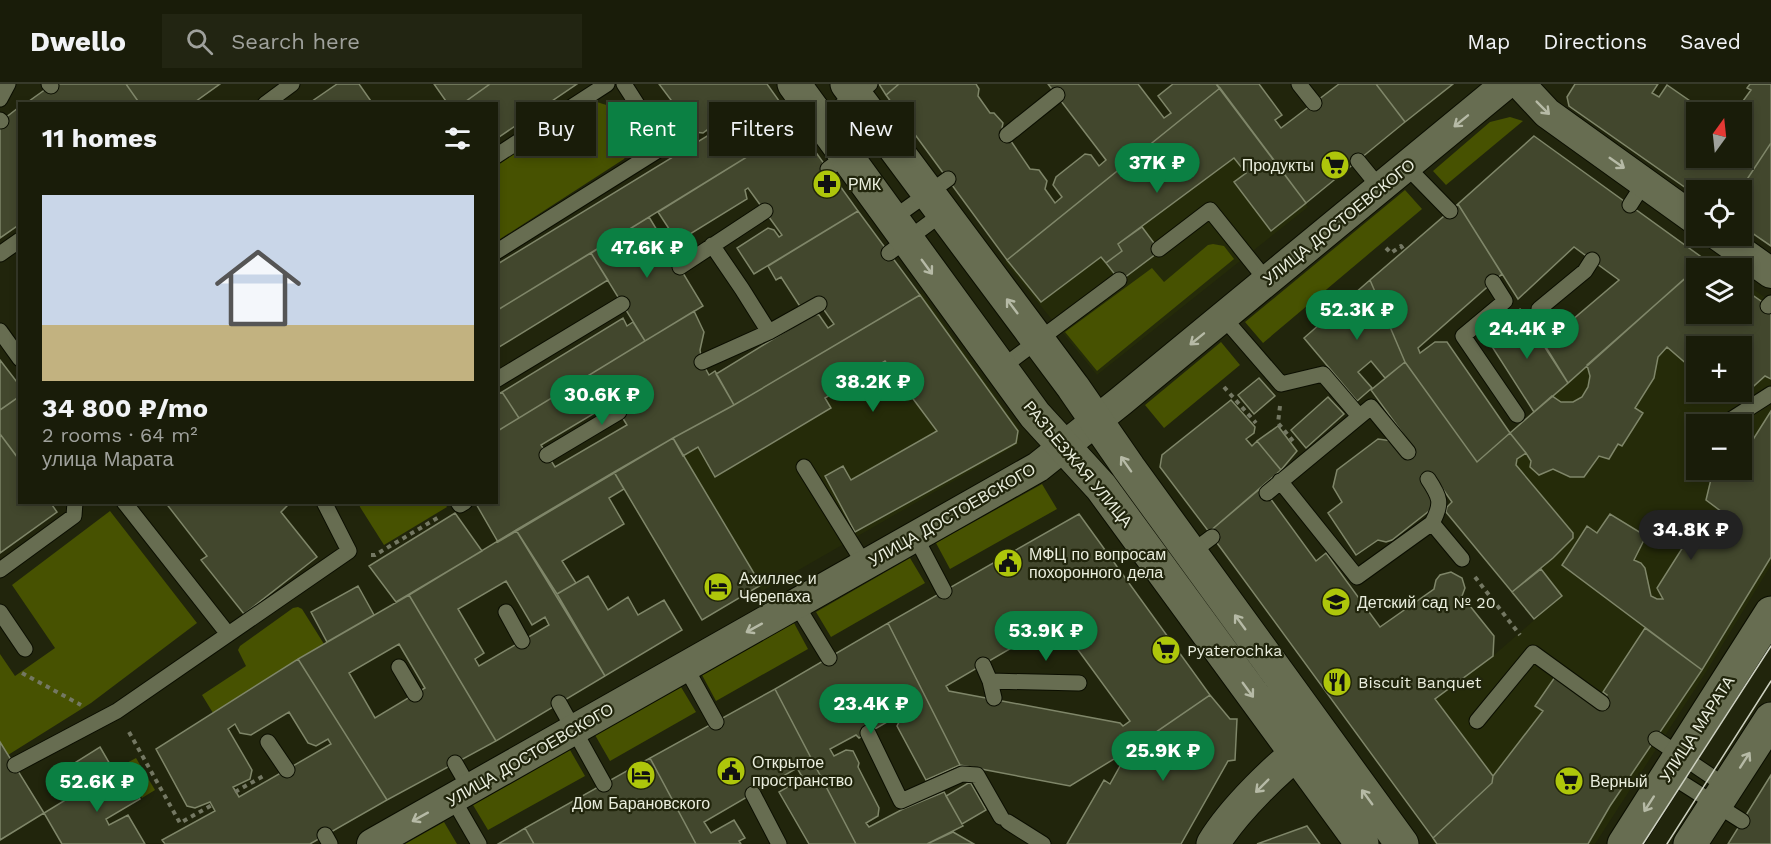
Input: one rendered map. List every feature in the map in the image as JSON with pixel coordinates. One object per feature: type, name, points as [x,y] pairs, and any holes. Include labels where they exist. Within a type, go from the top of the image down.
[{"type":"street","name":"РАЗЪЕЗЖАЯ УЛИЦА","points":[[794,84],[821,121],[837,162],[1001,368],[1035,415],[1101,487],[1362,844]]},
{"type":"street","name":"УЛИЦА ДОСТОЕВСКОГО","points":[[372,844],[1038,467],[1506,84]]},
{"type":"street","points":[[1520,84],[1547,113],[1637,194],[1686,216]]},
{"type":"street","name":"РАЗЪЕЗЖАЯ УЛИЦА","points":[[857,88],[865,102]]},
{"type":"street","name":"РАЗЪЕЗЖАЯ УЛИЦА","points":[[905,156],[940,195],[1096,421],[1201,545],[1322,735],[1402,844]]},
{"type":"street","points":[[1733,246],[1771,273]]},
{"type":"street","name":"УЛИЦА МАРАТА","points":[[1624,844],[1668,756],[1767,627]]},
{"type":"street","points":[[1690,844],[1728,804],[1771,719]]},
{"type":"street","points":[[1213,844],[1225,824],[1295,754],[1322,735]]},
{"type":"lane","points":[[0,99],[8,84]]},
{"type":"lane","points":[[498,155],[607,84]]},
{"type":"lane","points":[[498,251],[657,151],[660,140],[624,84]]},
{"type":"lane","points":[[1299,84],[1314,104]]},
{"type":"lane","points":[[267,102],[284,86],[291,102]]},
{"type":"lane","points":[[821,121],[857,88]]},
{"type":"lane","points":[[1006,135],[1057,95]]},
{"type":"lane","points":[[837,162],[845,156]]},
{"type":"lane","points":[[1358,161],[1380,188]]},
{"type":"lane","points":[[1406,166],[1450,211]]},
{"type":"lane","points":[[896,237],[940,195]]},
{"type":"lane","points":[[896,237],[940,195]]},
{"type":"lane","points":[[1159,249],[1210,210],[1267,281]]},
{"type":"lane","points":[[680,267],[765,211]]},
{"type":"lane","points":[[0,254],[18,241]]},
{"type":"lane","points":[[712,245],[769,332]]},
{"type":"lane","points":[[1539,309],[1585,271],[1592,260]]},
{"type":"lane","points":[[1001,368],[1119,280]]},
{"type":"lane","points":[[1493,282],[1505,301],[1463,336],[1517,415]]},
{"type":"lane","points":[[498,379],[622,304]]},
{"type":"lane","points":[[702,362],[769,332],[819,304]]},
{"type":"lane","points":[[1223,317],[1281,384],[1326,371],[1359,416]]},
{"type":"lane","points":[[0,331],[18,356]]},
{"type":"lane","points":[[1740,414],[1771,394]]},
{"type":"lane","points":[[1267,493],[1371,407],[1408,452]]},
{"type":"lane","points":[[547,455],[619,412]]},
{"type":"lane","points":[[804,467],[865,565]]},
{"type":"lane","points":[[1280,481],[1357,577],[1432,523],[1439,509],[1438,495],[1428,479]]},
{"type":"lane","points":[[0,570],[74,516],[75,504]]},
{"type":"lane","points":[[126,504],[228,634]]},
{"type":"lane","points":[[15,765],[117,711],[349,551],[325,504]]},
{"type":"lane","points":[[1432,523],[1462,559]]},
{"type":"lane","points":[[915,536],[944,591]]},
{"type":"lane","points":[[1164,573],[1201,545]]},
{"type":"lane","points":[[796,604],[829,657]]},
{"type":"lane","points":[[0,612],[25,649]]},
{"type":"lane","points":[[506,612],[522,641]]},
{"type":"lane","points":[[1477,721],[1533,653],[1602,704]]},
{"type":"lane","points":[[983,665],[994,698]]},
{"type":"lane","points":[[685,666],[716,722]]},
{"type":"lane","points":[[399,667],[415,694]]},
{"type":"lane","points":[[990,681],[1079,683]]},
{"type":"lane","points":[[559,703],[604,784]]},
{"type":"lane","points":[[868,733],[901,801],[962,774],[978,771],[1005,820],[1043,844]]},
{"type":"lane","points":[[268,742],[285,767]]},
{"type":"lane","points":[[1668,756],[1728,804]]},
{"type":"lane","points":[[1668,756],[1728,804]]},
{"type":"lane","points":[[455,763],[462,794],[479,844]]},
{"type":"lane","points":[[753,794],[779,844]]},
{"type":"path","points":[[1386,248],[1392,254],[1401,246],[1404,250]]},
{"type":"path","points":[[1281,384],[1278,423],[1307,459]]},
{"type":"path","points":[[1224,387],[1256,423]]},
{"type":"path","points":[[349,551],[375,555],[459,504]]},
{"type":"path","points":[[1462,559],[1533,653]]},
{"type":"path","points":[[20,672],[86,707]]},
{"type":"path","points":[[117,711],[180,822],[212,805]]},
{"type":"path","points":[[235,792],[285,767]]},
{"type":"shaded area","points":[[1220,88],[1308,207],[1097,375],[1005,262]]},
{"type":"shaded area","points":[[1686,278],[1686,324],[1752,324],[1752,288],[1771,302],[1771,565],[1706,672],[1595,844],[1434,844],[1432,840],[1486,789],[1493,776],[1435,699],[1493,656],[1562,596],[1541,569],[1573,538],[1573,533],[1516,465],[1517,459],[1526,452],[1510,433]]},
{"type":"shaded area","points":[[922,293],[1019,429],[1018,444],[762,591],[673,438]]},
{"type":"green space","points":[[597,102],[608,106],[608,156],[626,156],[498,240],[498,161],[516,149],[516,156],[596,156]]},
{"type":"green space","points":[[1510,117],[1523,121],[1446,185],[1433,171],[1490,122]]},
{"type":"green space","points":[[1405,190],[1422,209],[1263,343],[1245,322]]},
{"type":"green space","points":[[1208,245],[1224,246],[1234,259],[1097,371],[1065,332],[1152,268],[1164,282]]},
{"type":"green space","points":[[1221,342],[1240,365],[1164,428],[1145,405]]},
{"type":"green space","points":[[1042,484],[1057,509],[950,569],[936,543]]},
{"type":"green space","points":[[359,504],[445,504],[447,507],[384,545]]},
{"type":"green space","points":[[110,511],[197,623],[91,703],[8,755],[0,742],[0,654],[15,676],[55,648],[12,585]]},
{"type":"green space","points":[[910,558],[925,583],[831,637],[816,612]]},
{"type":"green space","points":[[293,608],[302,609],[324,644],[213,713],[202,695],[246,666],[238,650],[240,646]]},
{"type":"green space","points":[[794,623],[808,649],[716,701],[702,675]]},
{"type":"green space","points":[[681,687],[696,712],[610,761],[595,735]]},
{"type":"green space","points":[[570,750],[585,776],[488,830],[473,805]]},
{"type":"green space","points":[[136,758],[155,790],[142,798],[123,765]]},
{"type":"green space","points":[[444,822],[457,844],[405,844]]},
{"type":"building","points":[[53,84],[126,84],[139,102],[28,102]]},
{"type":"building","points":[[126,84],[220,84],[195,102],[139,102]]},
{"type":"building","points":[[337,84],[359,84],[372,102],[311,102]]},
{"type":"building","points":[[434,84],[490,84],[465,102],[447,102]]},
{"type":"building","points":[[490,84],[577,84],[550,102],[516,102],[516,125],[498,138],[498,102],[465,102]]},
{"type":"building","points":[[659,84],[767,84],[780,102],[709,102],[709,135],[707,130],[703,133],[697,132],[697,102],[672,102]]},
{"type":"building","points":[[879,84],[899,84],[886,95]]},
{"type":"building","points":[[899,84],[976,84],[979,89],[978,96],[990,113],[994,113],[1003,123],[1002,128],[1030,169],[1039,170],[1047,181],[1045,189],[1055,203],[1062,197],[1053,185],[1056,177],[1085,154],[1091,155],[1099,166],[1106,160],[1048,84],[1138,84],[1164,118],[1171,113],[1158,96],[1173,84],[1216,84],[1220,88],[1007,260],[914,133],[914,102],[891,102],[886,95]]},
{"type":"building","points":[[1216,84],[1259,84],[1282,115],[1275,120],[1281,128],[1339,84],[1376,84],[1405,122],[1306,203]]},
{"type":"building","points":[[1376,84],[1453,84],[1405,122]]},
{"type":"building","points":[[1575,84],[1658,84],[1652,93],[1659,97],[1667,85],[1692,102],[1686,102],[1686,168],[1752,168],[1752,102],[1742,102],[1751,90],[1747,88],[1750,84],[1771,84],[1771,143],[1747,180],[1686,180],[1686,188],[1569,106],[1567,97]]},
{"type":"building","points":[[1220,88],[1306,203],[1271,231],[1234,182],[1246,173],[1234,158],[1118,244],[1122,251],[1106,263],[1101,257],[1041,302],[1007,260]]},
{"type":"building","points":[[18,108],[18,225],[0,238],[0,122]]},
{"type":"building","points":[[709,135],[709,156],[748,156],[498,310],[498,264],[675,156],[697,156],[697,142]]},
{"type":"building","points":[[1534,136],[1703,258],[1686,258],[1686,278],[1568,383],[1544,344],[1619,280],[1574,247],[1518,299],[1458,204]]},
{"type":"building","points":[[1771,143],[1771,246],[1752,233],[1752,180],[1747,180]]},
{"type":"building","points":[[815,151],[858,211],[754,274],[737,248],[768,228],[774,230],[779,237],[782,235],[748,188],[745,190],[747,199],[682,239],[675,238],[658,212],[749,156],[815,156]]},
{"type":"building","points":[[1458,204],[1502,274],[1418,348],[1420,353],[1435,342],[1447,342],[1510,433],[1477,462],[1405,362],[1370,280]]},
{"type":"building","points":[[858,211],[920,295],[734,405],[716,374],[814,314],[819,315],[828,328],[834,324],[817,300],[801,308],[781,277],[776,280],[768,266]]},
{"type":"building","points":[[649,217],[703,306],[645,341],[591,253]]},
{"type":"building","points":[[1142,227],[1160,251],[1120,281],[1106,263],[1122,251],[1118,244]]},
{"type":"building","points":[[591,253],[608,280],[498,348],[498,310]]},
{"type":"building","points":[[1686,278],[1686,324],[1752,324],[1752,295],[1771,308],[1771,379],[1765,376],[1752,388],[1752,336],[1686,336],[1686,363],[1667,347],[1658,357],[1654,378],[1635,408],[1643,413],[1622,446],[1618,444],[1609,459],[1599,456],[1584,477],[1570,477],[1553,469],[1539,475],[1530,467],[1531,461],[1510,433],[1552,396],[1561,402],[1573,402],[1582,397],[1588,387],[1590,376],[1587,365]]},
{"type":"building","points":[[1370,280],[1405,362],[1385,378],[1371,361],[1358,372],[1372,388],[1357,401],[1304,338]]},
{"type":"building","points":[[920,295],[1018,431],[1016,443],[855,532],[825,476],[843,466],[851,480],[937,431],[885,361],[825,398],[831,408],[715,477],[698,447],[683,456],[673,438],[734,405]]},
{"type":"building","points":[[1520,309],[1568,383],[1534,412],[1484,334],[1488,332],[1489,334]]},
{"type":"building","points":[[694,311],[704,332],[700,350],[702,362],[709,375],[715,371],[734,405],[673,438],[498,542],[476,504],[498,504],[498,431]],"holes":[[[613,402],[627,425],[555,467],[541,445]]]},
{"type":"building","points":[[623,318],[627,326],[633,322],[645,341],[519,418],[502,392]]},
{"type":"building","points":[[0,360],[18,383],[18,397],[0,410]]},
{"type":"building","points":[[1405,362],[1477,462],[1510,433],[1526,453],[1517,459],[1516,465],[1573,533],[1573,538],[1553,558],[1512,592],[1446,512],[1452,502],[1433,475],[1433,508],[1392,540],[1386,542],[1378,540],[1356,555],[1328,513],[1342,502],[1333,487],[1337,470],[1378,439],[1393,441],[1414,449],[1371,390]]},
{"type":"building","points":[[1259,378],[1275,396],[1254,414],[1238,395]]},
{"type":"building","points":[[502,392],[519,418],[498,431],[498,394]]},
{"type":"building","points":[[18,397],[18,458],[0,434],[0,410]]},
{"type":"building","points":[[1328,397],[1344,414],[1306,448],[1291,430]]},
{"type":"building","points":[[1231,400],[1255,427],[1254,433],[1246,439],[1252,446],[1257,441],[1281,470],[1209,532],[1160,467],[1162,455]]},
{"type":"building","points":[[1771,411],[1771,557],[1702,670],[1562,565],[1587,526],[1597,533],[1610,514],[1646,536],[1634,560],[1645,568],[1651,596],[1663,599],[1657,588],[1683,547],[1697,534],[1705,539],[1722,512],[1706,500],[1711,480],[1752,480],[1752,441]]},
{"type":"building","points":[[1278,426],[1297,451],[1281,470],[1257,441]]},
{"type":"building","points":[[0,434],[18,458],[18,504],[51,504],[57,512],[0,553]]},
{"type":"building","points":[[673,438],[761,585],[702,620],[614,472]]},
{"type":"building","points":[[614,472],[624,489],[609,498],[624,524],[562,561],[576,583],[557,594],[516,530]]},
{"type":"building","points":[[1262,487],[1316,561],[1326,553],[1380,627],[1434,589],[1440,575],[1451,572],[1462,578],[1465,588],[1462,596],[1494,636],[1493,656],[1435,699],[1493,776],[1492,783],[1433,838],[1209,532]]},
{"type":"building","points":[[167,504],[286,504],[287,506],[281,512],[317,557],[244,614],[201,560],[207,556]]},
{"type":"building","points":[[455,513],[482,551],[396,602],[369,566]]},
{"type":"building","points":[[1079,514],[1210,695],[1140,743],[1070,786],[960,765],[888,623]],"holes":[[[1046,628],[1048,632],[1060,634],[1065,632],[1130,721],[1123,726],[1120,723],[949,691],[946,686]]]},
{"type":"building","points":[[516,530],[605,676],[496,741],[409,595]],"holes":[[[506,581],[532,625],[545,617],[549,625],[479,666],[475,659],[484,653],[458,609]]]},
{"type":"building","points":[[1541,569],[1562,596],[1534,619],[1512,592]]},
{"type":"building","points":[[588,576],[608,610],[628,597],[638,615],[664,600],[682,630],[605,676],[557,594]]},
{"type":"building","points":[[358,586],[374,615],[327,642],[311,612]]},
{"type":"building","points":[[409,595],[496,741],[387,800],[298,659]],"holes":[[[399,644],[425,688],[375,718],[349,673]]]},
{"type":"building","points":[[888,623],[960,765],[926,780],[897,726],[903,714],[901,709],[895,713],[896,717],[859,738],[856,735],[830,749],[834,756],[846,750],[853,751],[859,763],[858,767],[879,808],[878,816],[866,823],[869,827],[903,809],[944,792],[963,826],[927,844],[856,844],[775,689]]},
{"type":"building","points":[[1645,628],[1702,670],[1610,806],[1588,844],[1437,844],[1433,838],[1492,783],[1493,776],[1543,711],[1535,706],[1555,677],[1600,707],[1607,695],[1603,692]]},
{"type":"building","points":[[298,659],[387,800],[310,844],[165,844],[162,840],[215,811],[210,802],[195,808],[187,806],[156,749]],"holes":[[[289,712],[308,743],[316,746],[328,739],[331,744],[239,797],[233,787],[250,779],[252,770],[228,729],[235,724],[240,733],[251,735]]]},
{"type":"building","points":[[775,689],[856,844],[809,844],[779,792],[803,778],[797,768],[704,822],[711,833],[734,820],[745,838],[739,841],[741,844],[696,844],[650,758]]},
{"type":"building","points":[[1210,695],[1230,719],[1237,719],[1235,760],[1228,761],[1181,844],[1067,844],[1104,780],[1110,784],[1124,759],[1136,752],[1140,743]]},
{"type":"building","points":[[0,742],[44,813],[0,840]]},
{"type":"building","points":[[100,747],[114,771],[87,787],[73,764]]},
{"type":"building","points":[[650,758],[696,844],[534,844],[525,828]]},
{"type":"building","points":[[121,766],[140,799],[106,819],[109,825],[128,815],[145,844],[62,844],[44,813]]},
{"type":"building","points":[[1771,775],[1771,844],[1728,844]]},
{"type":"building","points":[[970,782],[986,810],[962,824],[946,796]]},
{"type":"building","points":[[1307,826],[1320,844],[1257,844]]},
{"type":"building","points":[[525,828],[534,844],[498,844],[517,833]]},
{"type":"building","points":[[953,832],[974,844],[927,844]]},
{"type":"tram line","points":[[1643,844],[1771,646]]},
{"type":"tram line","points":[[1667,844],[1771,681]]},
{"type":"place","name":"Продукты","points":[[1335,165]]},
{"type":"place","name":"РМК","points":[[827,184]]},
{"type":"place","name":"МФЦ по вопросам похоронного дела","points":[[1008,563]]},
{"type":"place","name":"Ахиллес и Черепаха","points":[[718,587]]},
{"type":"place","name":"Детский сад № 20","points":[[1336,602]]},
{"type":"place","name":"Pyaterochka","points":[[1166,650]]},
{"type":"place","name":"Biscuit Banquet","points":[[1337,682]]},
{"type":"place","name":"Открытое пространство","points":[[731,771]]},
{"type":"place","name":"Дом Барановского","points":[[641,775]]},
{"type":"place","name":"Верный","points":[[1569,781]]}]
